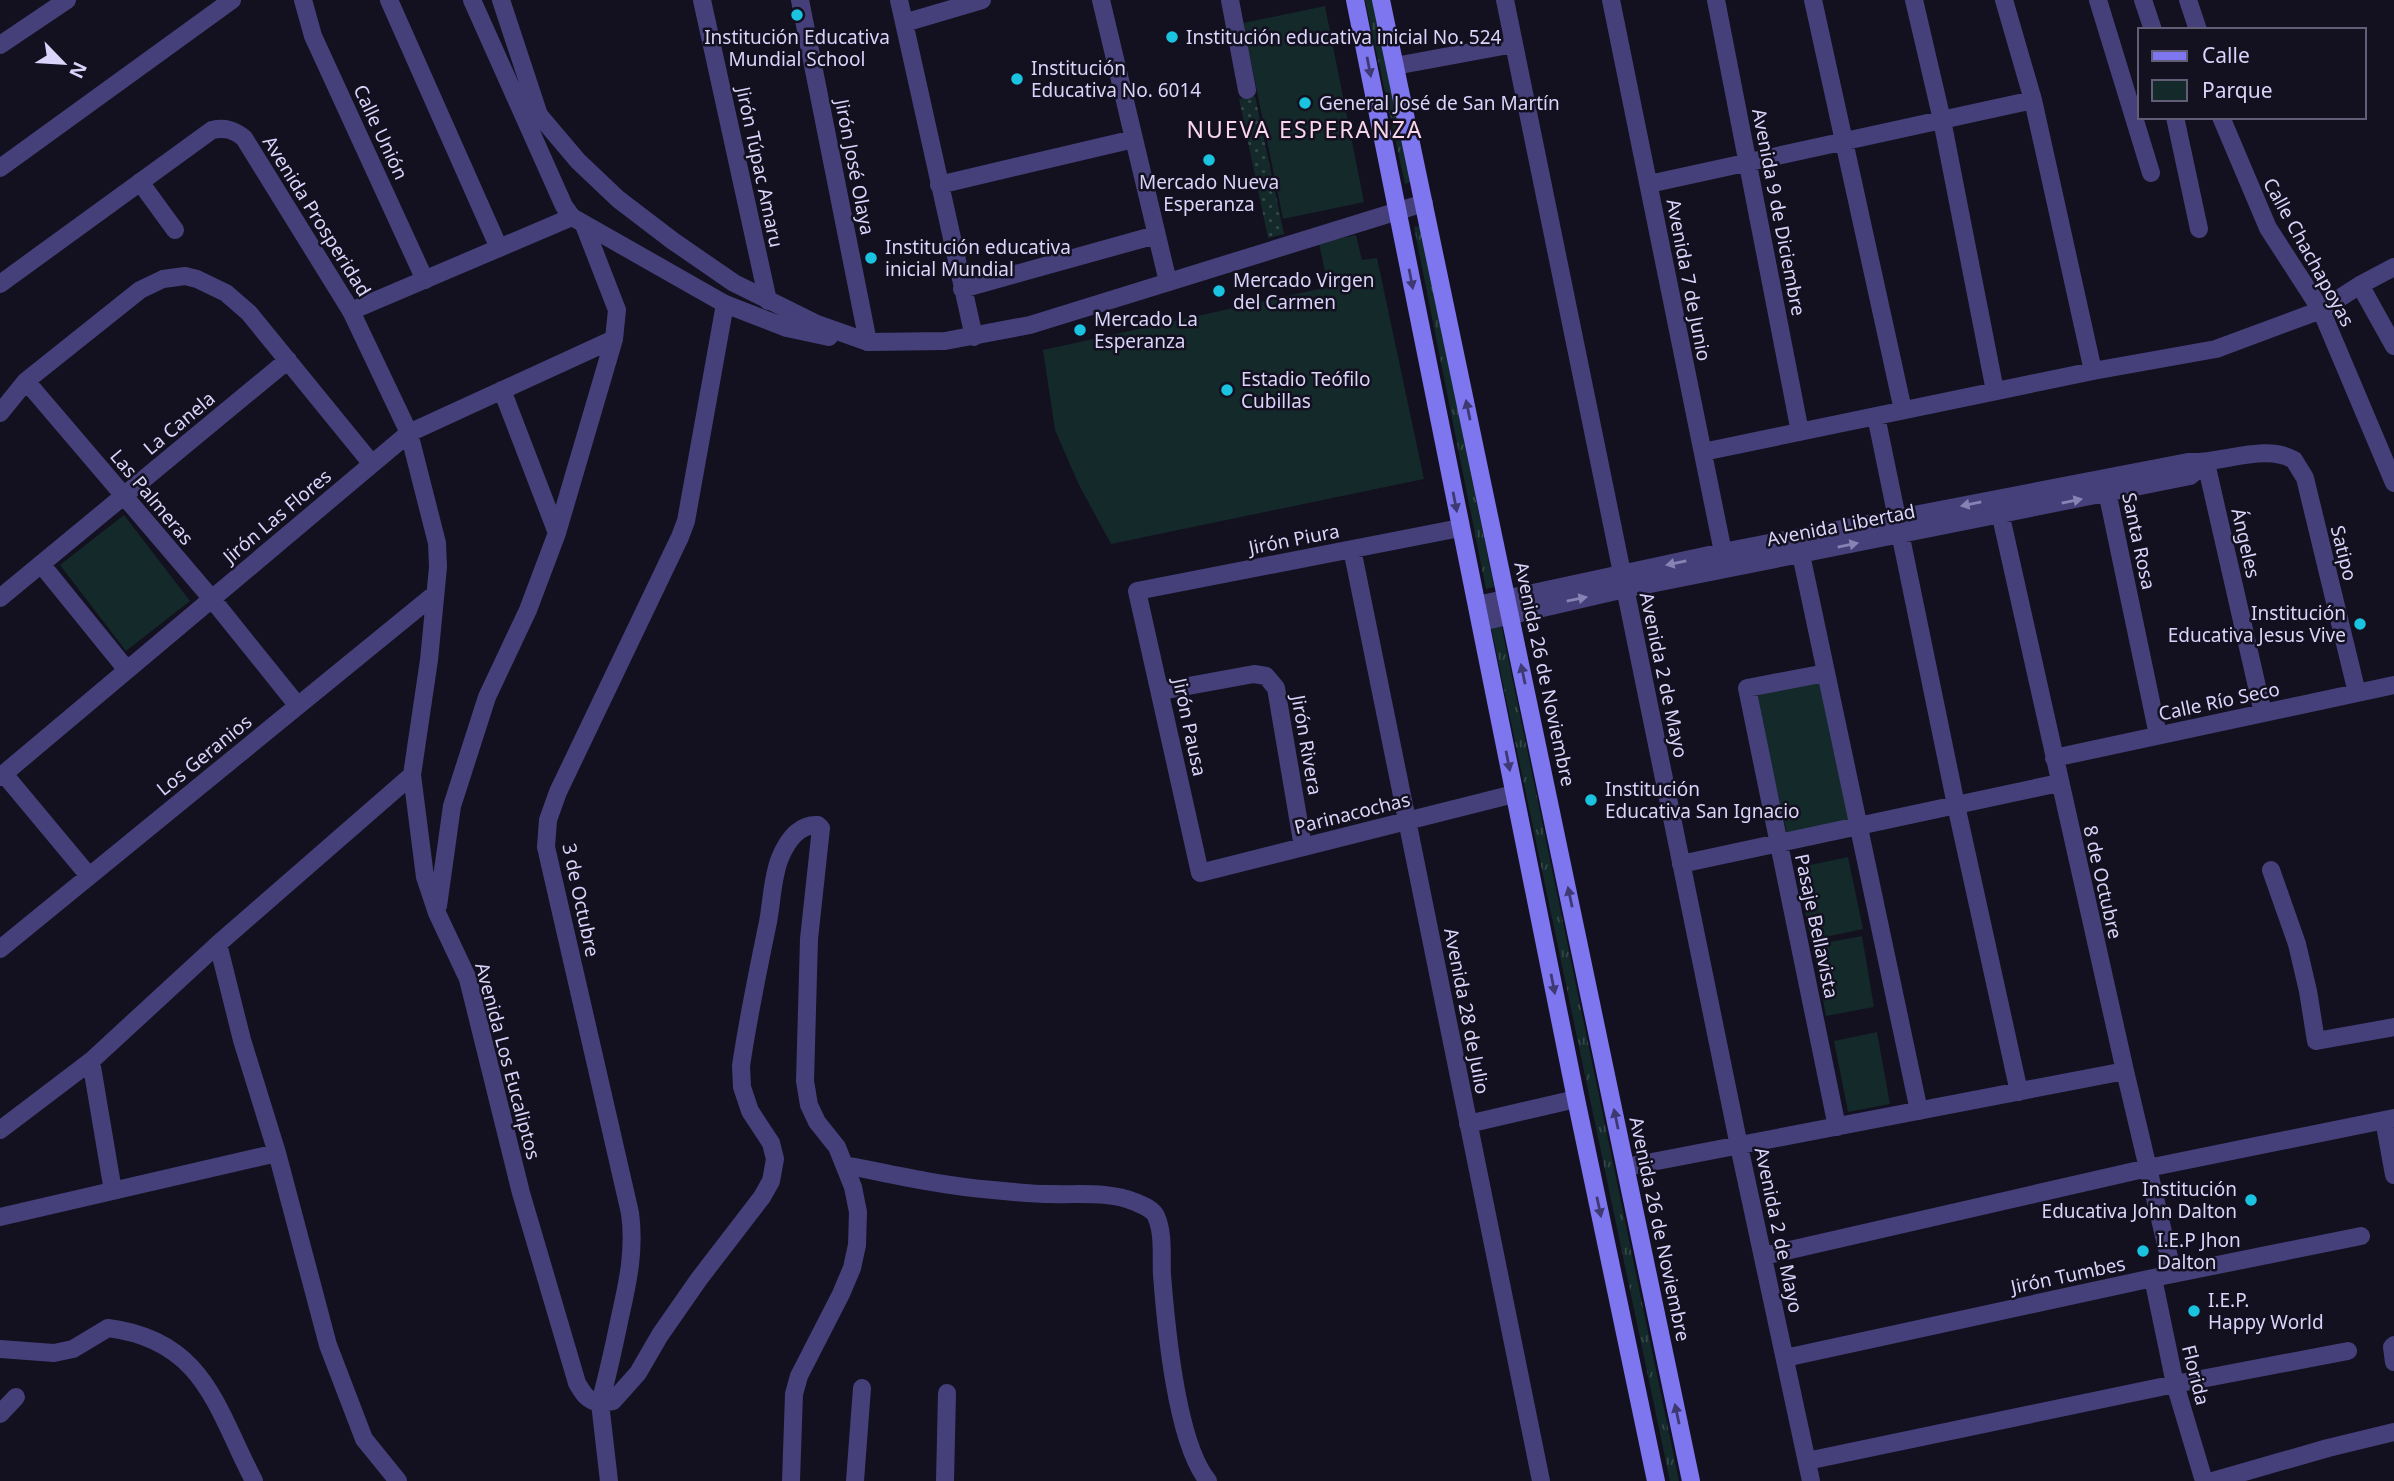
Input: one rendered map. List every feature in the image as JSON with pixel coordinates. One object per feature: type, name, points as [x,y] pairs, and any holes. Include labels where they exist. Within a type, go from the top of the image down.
[{"type":"main road","points":[[1355,0],[1514,794],[1656,1481]]},
{"type":"main road","name":"Avenida 26 de Noviembre","points":[[1381,0],[1691,1481]]},
{"type":"street","points":[[0,45],[67,0]]},
{"type":"street","points":[[0,168],[232,0]]},
{"type":"street","name":"Calle Unión","points":[[303,0],[313,36],[425,280]]},
{"type":"street","points":[[389,0],[499,248]]},
{"type":"street","points":[[472,0],[564,206],[578,221],[725,304],[787,328],[868,342],[912,343],[974,337],[1030,325],[1424,203]]},
{"type":"street","points":[[501,0],[539,115],[578,161],[618,199],[734,283],[817,324],[868,342]]},
{"type":"street","name":"Jirón Túpac Amaru","points":[[702,0],[768,302]]},
{"type":"street","name":"Jirón José Olaya","points":[[800,0],[868,342]]},
{"type":"street","points":[[899,0],[974,337]]},
{"type":"street","points":[[904,23],[982,0]]},
{"type":"street","points":[[1101,0],[1168,282]]},
{"type":"street","points":[[1230,0],[1247,90]]},
{"type":"street","name":"Avenida 2 de Mayo","points":[[1505,0],[1739,1146],[1811,1481]]},
{"type":"street","name":"Avenida 7 de Junio","points":[[1611,0],[1725,561]]},
{"type":"street","name":"Avenida 9 de Diciembre","points":[[1716,0],[1800,432]]},
{"type":"street","points":[[1814,0],[1903,410]]},
{"type":"street","points":[[1914,0],[1942,120],[1995,391]]},
{"type":"street","points":[[2004,0],[2034,100],[2093,371]]},
{"type":"street","points":[[2098,0],[2151,173]]},
{"type":"street","points":[[2143,0],[2152,28]]},
{"type":"street","points":[[2189,0],[2197,28]]},
{"type":"street","points":[[1395,66],[1514,44]]},
{"type":"street","points":[[1648,184],[2034,100]]},
{"type":"street","points":[[2175,119],[2199,229]]},
{"type":"street","name":"Calle Chachapoyas","points":[[2222,119],[2268,228],[2321,310],[2394,483]]},
{"type":"street","name":"Avenida Prosperidad","points":[[0,284],[212,130],[220,128],[237,132],[244,138],[351,311],[409,433]]},
{"type":"street","points":[[939,185],[1134,139]]},
{"type":"street","points":[[139,182],[175,230]]},
{"type":"street","points":[[351,311],[499,248],[578,221]]},
{"type":"street","points":[[437,914],[452,806],[487,698],[528,610],[558,533],[614,339],[617,310],[578,221]]},
{"type":"street","points":[[962,289],[1156,235]]},
{"type":"street","points":[[1703,452],[2093,371],[2216,349],[2321,310],[2394,267]]},
{"type":"street","points":[[0,413],[26,381],[139,290],[163,279],[186,276],[226,293],[249,313],[372,464]]},
{"type":"street","points":[[2360,285],[2394,346]]},
{"type":"street","name":"3 de Octubre","points":[[600,1403],[612,1360],[631,1267],[634,1238],[631,1213],[547,847],[548,820],[558,792],[686,521],[725,304]]},
{"type":"street","name":"Jirón Las Flores","points":[[2,775],[409,433],[614,339]]},
{"type":"street","name":"La Canela","points":[[0,598],[288,360]]},
{"type":"street","name":"Las Palmeras","points":[[26,381],[212,599],[298,706]]},
{"type":"street","points":[[502,390],[558,533]]},
{"type":"street","points":[[1876,416],[1956,805],[2019,1092]]},
{"type":"street","name":"Avenida Los Eucaliptos","points":[[409,433],[437,542],[429,660],[412,775],[425,877],[437,914],[468,979],[521,1194],[577,1383],[584,1396],[600,1403]]},
{"type":"street","name":"Avenida Libertad","points":[[1479,613],[1624,581],[2106,485],[2190,477],[2206,463],[2268,453],[2283,454],[2299,465]]},
{"type":"street","name":"Ángeles","points":[[2206,463],[2263,713]]},
{"type":"street","name":"Satipo","points":[[2299,465],[2305,478],[2357,693]]},
{"type":"street","name":"Santa Rosa","points":[[2106,485],[2158,736]]},
{"type":"street","name":"8 de Octubre","points":[[1998,507],[2124,1071],[2173,1274]]},
{"type":"street","name":"Jirón Piura","points":[[1137,591],[1460,528]]},
{"type":"street","points":[[1799,546],[1919,1111]]},
{"type":"street","name":"Avenida 28 de Julio","points":[[1352,549],[1541,1481]]},
{"type":"street","points":[[41,564],[127,670]]},
{"type":"street","name":"Jirón Pausa","points":[[1137,591],[1200,873]]},
{"type":"street","name":"Los Geranios","points":[[0,949],[435,594]]},
{"type":"street","name":"Pasaje Bellavista","points":[[1826,673],[1747,688],[1837,1127]]},
{"type":"street","name":"Jirón Rivera","points":[[1161,691],[1254,674],[1266,676],[1276,688],[1303,847]]},
{"type":"street","name":"Calle Río Seco","points":[[2054,758],[2394,685]]},
{"type":"street","points":[[2,775],[89,876]]},
{"type":"street","points":[[0,1130],[91,1061],[218,944],[412,775]]},
{"type":"street","points":[[1681,864],[2059,783]]},
{"type":"street","name":"Parinacochas","points":[[1200,873],[1514,794]]},
{"type":"street","points":[[609,1481],[600,1403],[613,1401],[638,1373],[660,1335],[771,1181],[775,1159],[771,1143],[750,1111],[743,1087],[741,1066],[775,871],[797,830],[809,824],[818,825],[821,828],[821,836],[808,939],[805,1081],[809,1105],[817,1122],[837,1147],[845,1165],[858,1212],[857,1245],[852,1268],[799,1376],[794,1394],[791,1481]]},
{"type":"street","points":[[2271,870],[2297,944],[2316,1041],[2394,1027]]},
{"type":"street","points":[[218,944],[242,1040],[277,1153],[328,1345],[365,1439],[398,1481]]},
{"type":"street","points":[[91,1061],[113,1191]]},
{"type":"street","points":[[1626,1167],[2124,1071]]},
{"type":"street","points":[[1468,1124],[1576,1099]]},
{"type":"street","points":[[1764,1256],[2148,1168],[2389,1119],[2394,1175]]},
{"type":"street","points":[[0,1217],[277,1153]]},
{"type":"street","points":[[845,1165],[989,1190],[1040,1194],[1108,1194],[1134,1201],[1150,1209],[1156,1215],[1160,1237],[1175,1386],[1196,1462],[1208,1481]]},
{"type":"street","name":"Jirón Tumbes","points":[[1785,1358],[2361,1236]]},
{"type":"street","name":"Florida","points":[[2153,1278],[2175,1384],[2204,1481]]},
{"type":"street","points":[[0,1349],[54,1353],[73,1349],[108,1328],[139,1334],[171,1348],[187,1360],[200,1376],[254,1481]]},
{"type":"street","points":[[2394,1345],[2394,1362]]},
{"type":"street","points":[[1807,1461],[2175,1384],[2348,1351]]},
{"type":"street","points":[[855,1481],[862,1388]]},
{"type":"street","points":[[945,1481],[947,1393]]},
{"type":"street","points":[[0,1415],[16,1397]]},
{"type":"street","points":[[2213,1481],[2394,1432]]},
{"type":"green space","points":[[1365,0],[1373,0],[1411,182],[1405,184]]},
{"type":"green space","points":[[1325,6],[1364,202],[1283,219],[1243,23]]},
{"type":"green space","points":[[1255,96],[1284,234],[1268,238],[1239,99]]},
{"type":"green space","points":[[1420,226],[1494,587],[1486,589],[1414,227]]},
{"type":"green space","name":"Estadio Teófilo Cubillas","points":[[1356,235],[1362,260],[1377,258],[1424,479],[1111,544],[1079,485],[1055,430],[1043,350],[1328,287],[1319,243]]},
{"type":"green space","points":[[124,515],[190,601],[126,651],[60,565]]},
{"type":"green space","points":[[1500,619],[1679,1481],[1670,1481],[1490,622]]},
{"type":"green space","points":[[1819,680],[1851,825],[1788,839],[1755,691]]},
{"type":"green space","points":[[1848,857],[1863,929],[1811,940],[1796,868]]},
{"type":"green space","points":[[1862,936],[1874,1007],[1826,1016],[1813,945]]},
{"type":"green space","points":[[1877,1032],[1890,1104],[1848,1112],[1834,1041]]},
{"type":"place","name":"Institución Educativa Mundial School","points":[[797,15]]},
{"type":"place","name":"Institución educativa inicial No. 524","points":[[1172,37]]},
{"type":"place","name":"Institución Educativa No. 6014","points":[[1017,79]]},
{"type":"place","name":"General José de San Martín","points":[[1305,103]]},
{"type":"place","name":"Mercado Nueva Esperanza","points":[[1209,160]]},
{"type":"place","name":"Institución educativa inicial Mundial","points":[[871,258]]},
{"type":"place","name":"Mercado Virgen del Carmen","points":[[1219,291]]},
{"type":"place","name":"Mercado La Esperanza","points":[[1080,330]]},
{"type":"place","name":"Estadio Teófilo Cubillas","points":[[1227,390]]},
{"type":"place","name":"Institución Educativa Jesus Vive","points":[[2360,624]]},
{"type":"place","name":"Institución Educativa San Ignacio","points":[[1591,800]]},
{"type":"place","name":"Institución Educativa John Dalton","points":[[2251,1200]]},
{"type":"place","name":"I.E.P Jhon Dalton","points":[[2143,1251]]},
{"type":"place","name":"I.E.P. Happy World","points":[[2194,1311]]},
{"type":"district","name":"NUEVA ESPERANZA","points":[[1305,130]]}]
